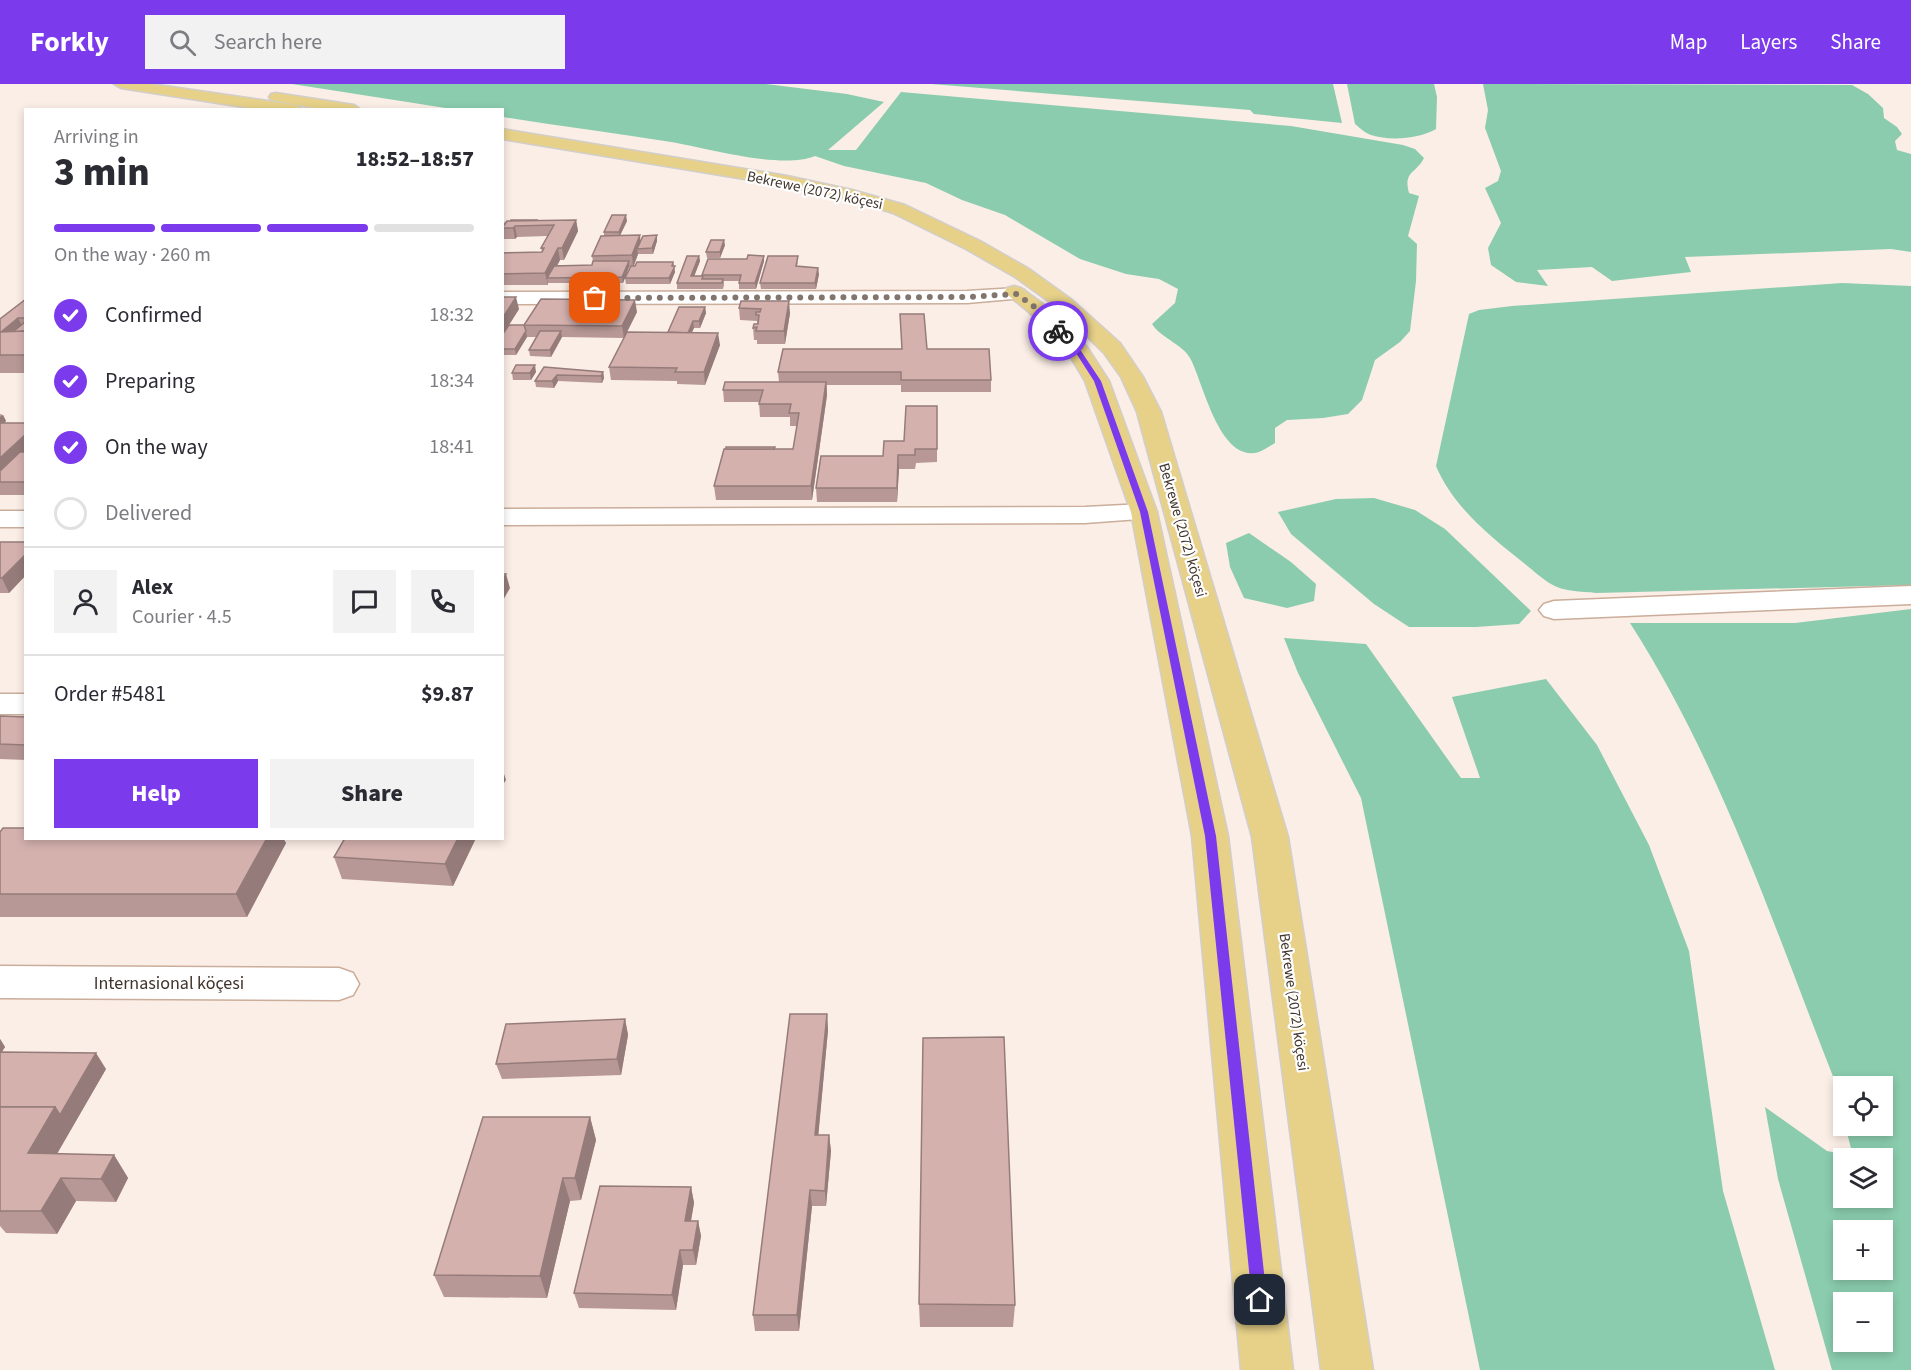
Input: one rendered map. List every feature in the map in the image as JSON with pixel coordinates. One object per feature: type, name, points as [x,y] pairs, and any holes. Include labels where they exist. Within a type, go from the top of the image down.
[{"type":"main road","points":[[121,84],[283,108]]},
{"type":"main road","points":[[192,84],[342,108]]},
{"type":"main road","name":"Bekrewe (2072) köçesi","points":[[504,134],[787,181],[852,195],[899,209],[946,231],[1022,273],[1065,304],[1112,348],[1132,377],[1149,412],[1270,837],[1347,1370]]},
{"type":"main road","name":"Bekrewe (2072) köçesi","points":[[504,142],[771,188],[837,202],[880,217],[951,252],[1017,294],[1036,308],[1079,352],[1097,381],[1144,512],[1210,836],[1267,1370]]},
{"type":"street","points":[[504,298],[967,297],[1017,294]]},
{"type":"street","points":[[504,517],[1085,515],[1144,512]]},
{"type":"street","points":[[0,519],[24,519]]},
{"type":"street","points":[[1554,610],[1911,596]]},
{"type":"street","points":[[0,704],[24,704]]},
{"type":"street","name":"Internasional köçesi","points":[[0,982],[339,984]]},
{"type":"green space","points":[[292,84],[766,84],[847,94],[884,102],[828,150],[856,150],[901,92],[1291,126],[1403,145],[1415,149],[1424,158],[1411,173],[1408,181],[1409,193],[1419,196],[1408,236],[1417,244],[1416,281],[1410,331],[1400,342],[1375,360],[1362,400],[1348,414],[1287,420],[1275,428],[1275,443],[1259,452],[1245,452],[1233,446],[1223,434],[1214,418],[1190,358],[1152,324],[1175,303],[1178,289],[1159,279],[1126,274],[1080,259],[1005,215],[962,200],[926,183],[844,166],[815,156],[801,160],[764,159],[671,142],[504,117],[504,108],[446,108]]},
{"type":"green space","points":[[931,84],[1333,84],[1342,123],[1254,114],[1250,110]]},
{"type":"green space","points":[[1347,84],[1434,84],[1437,97],[1436,129],[1404,138],[1387,138],[1369,134],[1355,124]]},
{"type":"green space","points":[[1483,84],[1852,85],[1868,94],[1883,108],[1884,118],[1897,127],[1902,134],[1895,141],[1897,150],[1911,154],[1911,252],[1891,249],[1685,257],[1691,272],[1612,281],[1592,267],[1537,270],[1548,286],[1516,282],[1491,265],[1488,248],[1501,223],[1485,188],[1498,181],[1501,171],[1485,128],[1488,110]]},
{"type":"green space","points":[[1842,283],[1911,286],[1911,585],[1596,593],[1561,589],[1541,577],[1499,543],[1463,508],[1443,481],[1436,466],[1469,314],[1479,310],[1512,306]]},
{"type":"green space","points":[[1374,498],[1415,510],[1445,529],[1531,611],[1519,624],[1476,627],[1409,627],[1374,604],[1291,534],[1278,512],[1336,499]]},
{"type":"green space","points":[[1249,533],[1291,562],[1316,584],[1314,601],[1287,608],[1244,598],[1230,567],[1226,543]]},
{"type":"green space","points":[[1911,609],[1911,1370],[1832,1370],[1778,1179],[1765,1107],[1827,1151],[1833,1152],[1833,1208],[1893,1208],[1893,1148],[1851,1148],[1848,1136],[1893,1136],[1893,1076],[1833,1076],[1743,845],[1718,788],[1662,676],[1630,623],[1795,623]]},
{"type":"green space","points":[[1284,638],[1366,644],[1461,778],[1480,778],[1452,697],[1546,679],[1597,745],[1649,845],[1689,951],[1723,1191],[1775,1370],[1480,1370],[1361,798],[1298,673]]},
{"type":"building","points":[[612,215],[626,215],[619,232],[604,232]]},
{"type":"building","points":[[576,220],[562,248],[558,248],[545,273],[504,274],[504,253],[542,252],[544,248],[541,248],[554,225],[504,228],[507,221]]},
{"type":"building","points":[[640,235],[632,255],[592,256],[601,236]]},
{"type":"building","points":[[657,235],[652,248],[637,249],[643,236]]},
{"type":"building","points":[[711,240],[724,240],[720,252],[706,252]]},
{"type":"building","points":[[748,255],[764,256],[755,283],[739,283],[741,275],[702,275],[708,259],[747,259]]},
{"type":"building","points":[[687,256],[699,256],[691,276],[703,276],[702,279],[723,279],[722,283],[677,283]]},
{"type":"building","points":[[768,256],[798,256],[796,266],[818,268],[815,283],[760,283]]},
{"type":"building","points":[[593,261],[629,261],[622,277],[547,278],[554,266],[592,265]]},
{"type":"building","points":[[637,262],[673,262],[672,266],[675,266],[669,278],[625,278],[631,266],[635,266]]},
{"type":"building","points":[[504,297],[516,297],[504,316]]},
{"type":"building","points":[[541,299],[635,300],[622,326],[524,325]]},
{"type":"building","points":[[24,301],[24,318],[18,318],[1,332],[0,319]]},
{"type":"building","points":[[741,301],[789,301],[784,331],[756,331],[757,327],[753,328],[754,324],[758,324],[759,315],[756,315],[756,312],[760,312],[761,309],[739,308]]},
{"type":"building","points":[[679,307],[705,307],[699,321],[693,321],[688,333],[668,332]]},
{"type":"building","points":[[900,314],[924,314],[927,349],[989,349],[991,380],[901,380],[901,372],[778,372],[783,349],[902,349]]},
{"type":"building","points":[[24,323],[24,331],[13,332]]},
{"type":"building","points":[[509,325],[524,325],[526,331],[515,349],[504,349],[504,332]]},
{"type":"building","points":[[24,331],[24,355],[0,355],[0,332]]},
{"type":"building","points":[[540,331],[561,331],[550,350],[529,350]]},
{"type":"building","points":[[627,332],[718,333],[704,372],[675,372],[677,368],[609,367]]},
{"type":"building","points":[[516,365],[535,365],[530,373],[512,373]]},
{"type":"building","points":[[544,367],[603,372],[601,376],[557,375],[552,381],[535,381]]},
{"type":"building","points":[[725,382],[826,382],[811,486],[714,486],[724,449],[793,449],[799,413],[789,413],[791,404],[759,404],[763,390],[723,390]]},
{"type":"building","points":[[906,406],[937,406],[937,449],[915,449],[915,455],[898,455],[897,488],[816,488],[821,456],[883,456],[884,441],[904,441]]},
{"type":"building","points":[[0,423],[24,423],[24,436],[0,458]]},
{"type":"building","points":[[726,447],[775,447],[774,449],[726,449]]},
{"type":"building","points":[[20,452],[24,452],[24,482],[0,482],[0,471]]},
{"type":"building","points":[[0,542],[24,542],[24,556],[0,578]]},
{"type":"building","points":[[0,716],[24,717],[24,745],[0,744]]},
{"type":"building","points":[[3,828],[24,828],[24,840],[266,840],[236,894],[0,894],[0,832]]},
{"type":"building","points":[[344,840],[457,840],[445,864],[334,857]]},
{"type":"building","points":[[790,1014],[827,1014],[815,1135],[829,1135],[825,1191],[810,1190],[797,1315],[753,1315]]},
{"type":"building","points":[[625,1019],[617,1059],[496,1064],[506,1024]]},
{"type":"building","points":[[1004,1037],[1015,1305],[919,1304],[923,1038]]},
{"type":"building","points":[[0,1052],[96,1053],[60,1115],[55,1107],[0,1107]]},
{"type":"building","points":[[0,1107],[55,1107],[28,1153],[114,1155],[101,1179],[61,1178],[41,1211],[0,1211]]},
{"type":"building","points":[[483,1117],[590,1117],[575,1178],[563,1178],[540,1276],[434,1275]]},
{"type":"building","points":[[600,1186],[691,1187],[685,1221],[698,1221],[693,1250],[680,1250],[672,1295],[574,1293]]},
{"type":"way so far","points":[[595,298],[967,297],[1017,294],[1036,308],[1058,331]]},
{"type":"route","points":[[1058,331],[1079,352],[1097,381],[1144,512],[1210,836],[1260,1300]]}]
